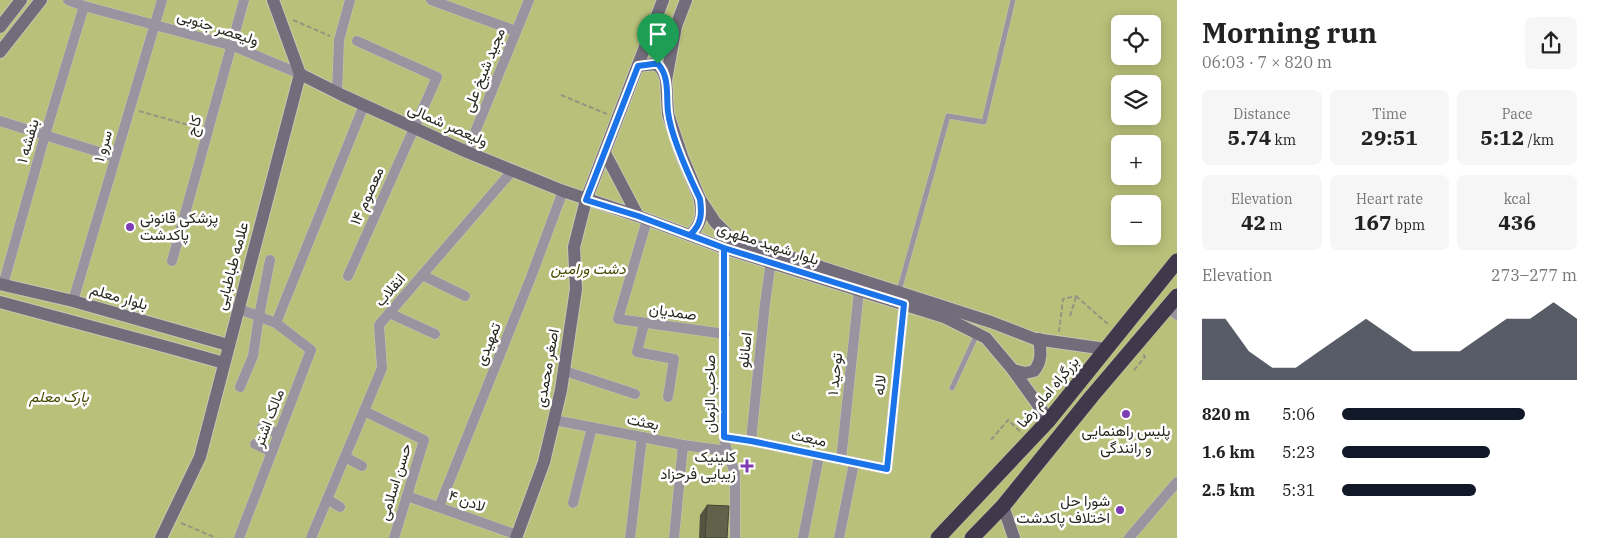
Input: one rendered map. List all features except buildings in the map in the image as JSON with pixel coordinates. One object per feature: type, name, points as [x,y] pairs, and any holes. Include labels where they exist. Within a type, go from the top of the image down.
[{"type":"highway","name":"بزرگراه امام رضا","points":[[938,538],[1049,420],[1177,261]]},
{"type":"highway","points":[[972,538],[1003,506],[1092,396],[1174,306]]},
{"type":"street","points":[[0,27],[21,0]]},
{"type":"street","points":[[0,52],[41,0]]},
{"type":"street","name":"ولیعصر جنوبی","points":[[68,0],[233,46],[300,74]]},
{"type":"street","name":"سرو ۱","points":[[73,301],[162,0]]},
{"type":"street","name":"کاج","points":[[172,260],[233,46],[244,0]]},
{"type":"street","points":[[273,0],[300,74]]},
{"type":"street","points":[[337,93],[339,40],[350,0]]},
{"type":"street","points":[[431,0],[454,4],[516,30]]},
{"type":"street","points":[[586,200],[663,0]]},
{"type":"street","name":"بلوار شهید مطهری","points":[[686,0],[676,26],[666,80],[668,114],[682,156],[700,199],[714,222],[731,238],[901,298],[986,338],[1013,370],[1049,420]]},
{"type":"street","name":"مجید شیخ علی","points":[[467,152],[527,1]]},
{"type":"street","name":"بنفشه ۱","points":[[2,284],[84,6]]},
{"type":"street","name":"۱۴ معصوم","points":[[348,276],[437,77],[357,41]]},
{"type":"street","points":[[647,43],[650,56],[660,59],[671,54]]},
{"type":"street","points":[[638,66],[658,64],[664,70],[666,80]]},
{"type":"street","name":"ولیعصر شمالی","points":[[300,74],[337,93],[467,152],[586,200]]},
{"type":"street","name":"علامه طباطبایی","points":[[161,538],[200,457],[300,74]]},
{"type":"street","points":[[276,323],[364,105]]},
{"type":"street","points":[[0,121],[115,157]]},
{"type":"street","points":[[605,153],[642,218]]},
{"type":"street","name":"انقلاب","points":[[311,538],[382,368],[379,325],[513,170]]},
{"type":"street","name":"تمهیدی","points":[[439,507],[531,277],[563,191]]},
{"type":"street","points":[[690,235],[700,224],[702,210],[700,199]]},
{"type":"street","name":"بلوار شهید مطهری","points":[[586,200],[724,248],[771,261],[859,291],[901,298],[991,322],[1039,339],[1106,350]]},
{"type":"street","name":"اصغر محمدی","points":[[516,537],[544,462],[565,371],[576,289],[574,247],[586,200]]},
{"type":"street","name":"صمدیان","points":[[642,218],[618,319],[725,334]]},
{"type":"street","name":"صاحب الزمان","points":[[724,248],[724,437],[735,472],[735,538]]},
{"type":"street","points":[[240,387],[253,356],[270,260]]},
{"type":"street","name":"اصانلو","points":[[751,441],[771,261]]},
{"type":"street","points":[[422,275],[465,296]]},
{"type":"street","points":[[2,284],[0,300],[224,363]]},
{"type":"street","name":"بلوار معلم","points":[[2,284],[73,301],[228,345]]},
{"type":"street","name":"توحید ۱","points":[[841,460],[859,291]]},
{"type":"street","name":"لاله","points":[[887,469],[901,298]]},
{"type":"street","points":[[67,320],[73,301]]},
{"type":"street","name":"مالک اشتر","points":[[238,308],[276,323],[311,350],[239,538]]},
{"type":"street","points":[[389,313],[435,334]]},
{"type":"street","points":[[644,324],[636,352],[674,360],[668,397]]},
{"type":"street","points":[[1013,370],[1025,373],[1034,371],[1040,362],[1039,339]]},
{"type":"street","points":[[565,371],[635,394]]},
{"type":"street","name":"حسن اسلامی","points":[[364,411],[424,440],[394,538]]},
{"type":"street","name":"بعثت","points":[[554,420],[683,445],[727,451]]},
{"type":"street","points":[[262,427],[279,434]]},
{"type":"street","points":[[573,503],[592,427]]},
{"type":"street","points":[[630,538],[642,437]]},
{"type":"street","name":"مبعث","points":[[724,437],[887,469]]},
{"type":"street","points":[[254,444],[272,452]]},
{"type":"street","points":[[674,538],[683,445]]},
{"type":"street","points":[[803,538],[819,456]]},
{"type":"street","points":[[345,457],[362,466]]},
{"type":"street","points":[[839,538],[854,462]]},
{"type":"street","points":[[1129,538],[1177,482]]},
{"type":"street","name":"لادن ۴","points":[[406,496],[516,537]]},
{"type":"street","points":[[327,499],[340,507]]},
{"type":"street","points":[[1003,506],[1014,538]]},
{"type":"lane","points":[[901,298],[948,116],[984,122],[1013,0]]},
{"type":"lane","points":[[952,388],[977,334]]},
{"type":"path","points":[[278,14],[339,40]]},
{"type":"path","points":[[561,95],[618,118]]},
{"type":"path","points":[[129,108],[208,131]]},
{"type":"path","points":[[1076,296],[1119,334]]},
{"type":"path","points":[[1070,316],[1076,296]]},
{"type":"path","points":[[1058,342],[1063,299],[1076,296]]},
{"type":"path","points":[[1134,370],[1145,357]]},
{"type":"path","points":[[991,440],[1008,420],[1030,440]]},
{"type":"path","points":[[170,519],[216,538]]},
{"type":"green space","name":"دشت ورامین","points":[[0,0],[1177,0],[1177,538],[0,538]]},
{"type":"place","name":"پزشکی قانونی پاکدشت","points":[[130,227]]},
{"type":"place","name":"پلیس راهنمایی و رانندگی","points":[[1126,414]]},
{"type":"place","name":"کلینیک زیبایی فرحزاد","points":[[747,466]]},
{"type":"place","name":"شورا حل اختلاف پاکدشت","points":[[1120,510]]},
{"type":"route","points":[[658,64],[638,66],[586,200],[638,216],[724,248],[771,261],[904,304],[887,469],[724,437],[724,248],[690,235],[700,224],[702,210],[700,199],[674,135],[668,114],[664,70],[658,64]]},
{"type":"park label","name":"پارک معلم","points":[[59,397]]}]
